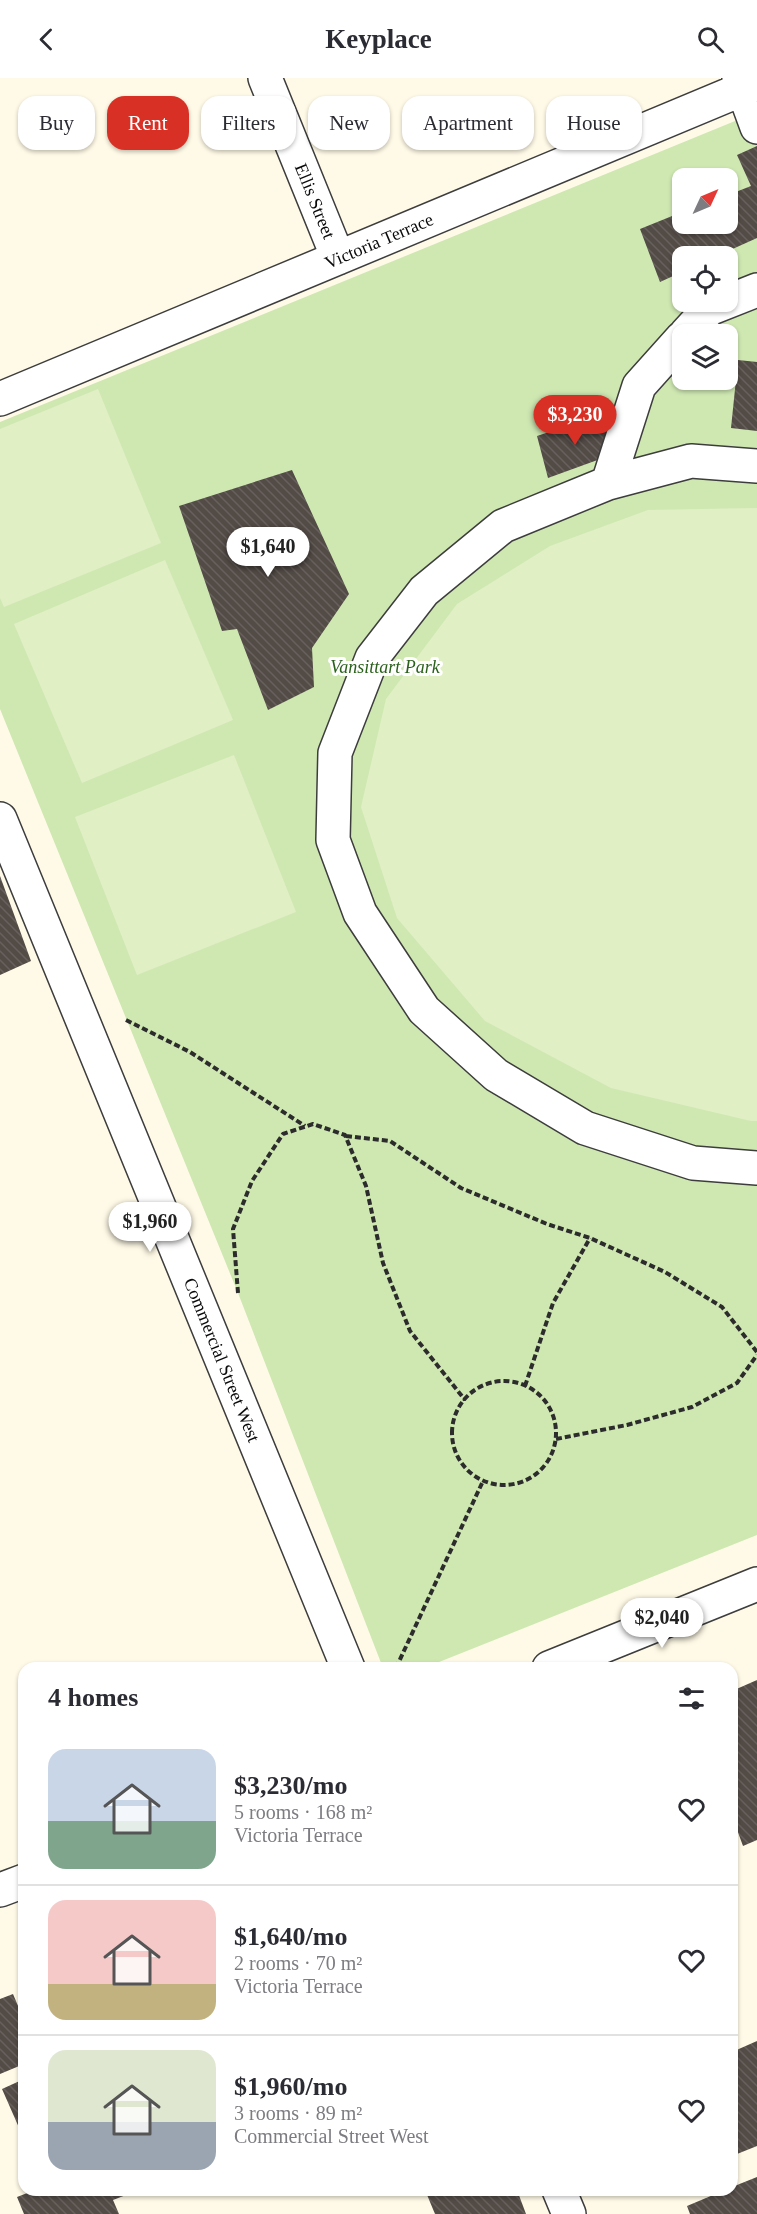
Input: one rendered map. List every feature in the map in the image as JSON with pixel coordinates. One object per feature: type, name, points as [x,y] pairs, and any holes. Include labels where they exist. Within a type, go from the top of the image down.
[{"type":"street","name":"Ellis Street","points":[[265,78],[338,258]]},
{"type":"street","name":"Victoria Terrace","points":[[0,399],[338,258],[746,83]]},
{"type":"street","points":[[746,83],[757,127]]},
{"type":"street","points":[[695,324],[709,309],[757,290]]},
{"type":"street","points":[[608,483],[639,386],[672,349]]},
{"type":"street","points":[[757,466],[691,461],[608,483],[503,526],[424,591],[372,658],[334,753],[333,840],[360,913],[424,1010],[496,1075],[585,1128],[693,1163],[757,1168]]},
{"type":"street","name":"Commercial Street West","points":[[0,819],[346,1662]]},
{"type":"street","points":[[564,1662],[757,1584]]},
{"type":"street","points":[[0,1890],[18,1883]]},
{"type":"street","points":[[562,2196],[569,2214]]},
{"type":"path","points":[[126,1020],[190,1052],[305,1126]]},
{"type":"path","points":[[238,1293],[233,1229],[248,1190],[283,1134],[312,1124],[345,1136],[390,1141],[461,1188],[547,1224],[590,1238],[665,1272],[722,1307],[757,1354],[737,1383],[692,1407],[627,1425],[556,1439]]},
{"type":"path","points":[[345,1136],[366,1186],[383,1263],[410,1331],[465,1400]]},
{"type":"path","points":[[525,1386],[553,1303],[590,1238]]},
{"type":"path","points":[[508,1381],[525,1386],[539,1394],[550,1407],[556,1423],[556,1439],[552,1455],[531,1479],[515,1485],[499,1486],[483,1481],[468,1471],[457,1456],[452,1438],[454,1420],[465,1400],[474,1391],[490,1383],[508,1381]]},
{"type":"path","points":[[399,1662],[483,1481]]},
{"type":"green space","name":"Vansittart Park","points":[[757,112],[757,1535],[439,1662],[381,1662],[238,1293],[0,709],[0,422]]},
{"type":"green space","points":[[98,389],[161,543],[4,607],[0,598],[0,429]]},
{"type":"green space","points":[[757,508],[757,1121],[751,1121],[611,1088],[485,1021],[397,918],[361,807],[386,699],[457,604],[550,546],[648,510]]},
{"type":"green space","points":[[165,560],[233,720],[82,783],[14,624]]},
{"type":"green space","points":[[234,755],[296,912],[137,975],[75,817]]},
{"type":"building","points":[[757,146],[757,238],[738,247],[672,246],[672,277],[660,282],[640,229],[672,216],[672,234],[738,234],[738,191],[751,186],[737,155]]},
{"type":"building","points":[[738,360],[757,362],[757,431],[731,428],[735,390],[738,390]]},
{"type":"building","points":[[603,414],[614,454],[548,478],[537,436]]},
{"type":"building","points":[[292,470],[349,594],[312,648],[314,687],[268,710],[237,629],[222,631],[179,506]]},
{"type":"building","points":[[0,876],[31,961],[0,975]]},
{"type":"building","points":[[757,1680],[757,1840],[743,1846],[738,1832],[738,1688]]},
{"type":"building","points":[[13,1994],[18,2006],[18,2066],[0,2074],[0,1999]]},
{"type":"building","points":[[757,2041],[757,2146],[738,2154],[738,2049]]},
{"type":"building","points":[[18,2082],[18,2125],[2,2089]]},
{"type":"building","points":[[757,2177],[757,2214],[690,2214],[687,2206],[711,2196],[738,2196],[738,2185]]},
{"type":"building","points":[[123,2196],[113,2200],[119,2214],[24,2214],[17,2197]]},
{"type":"building","points":[[428,2196],[519,2196],[526,2214],[435,2214]]}]
